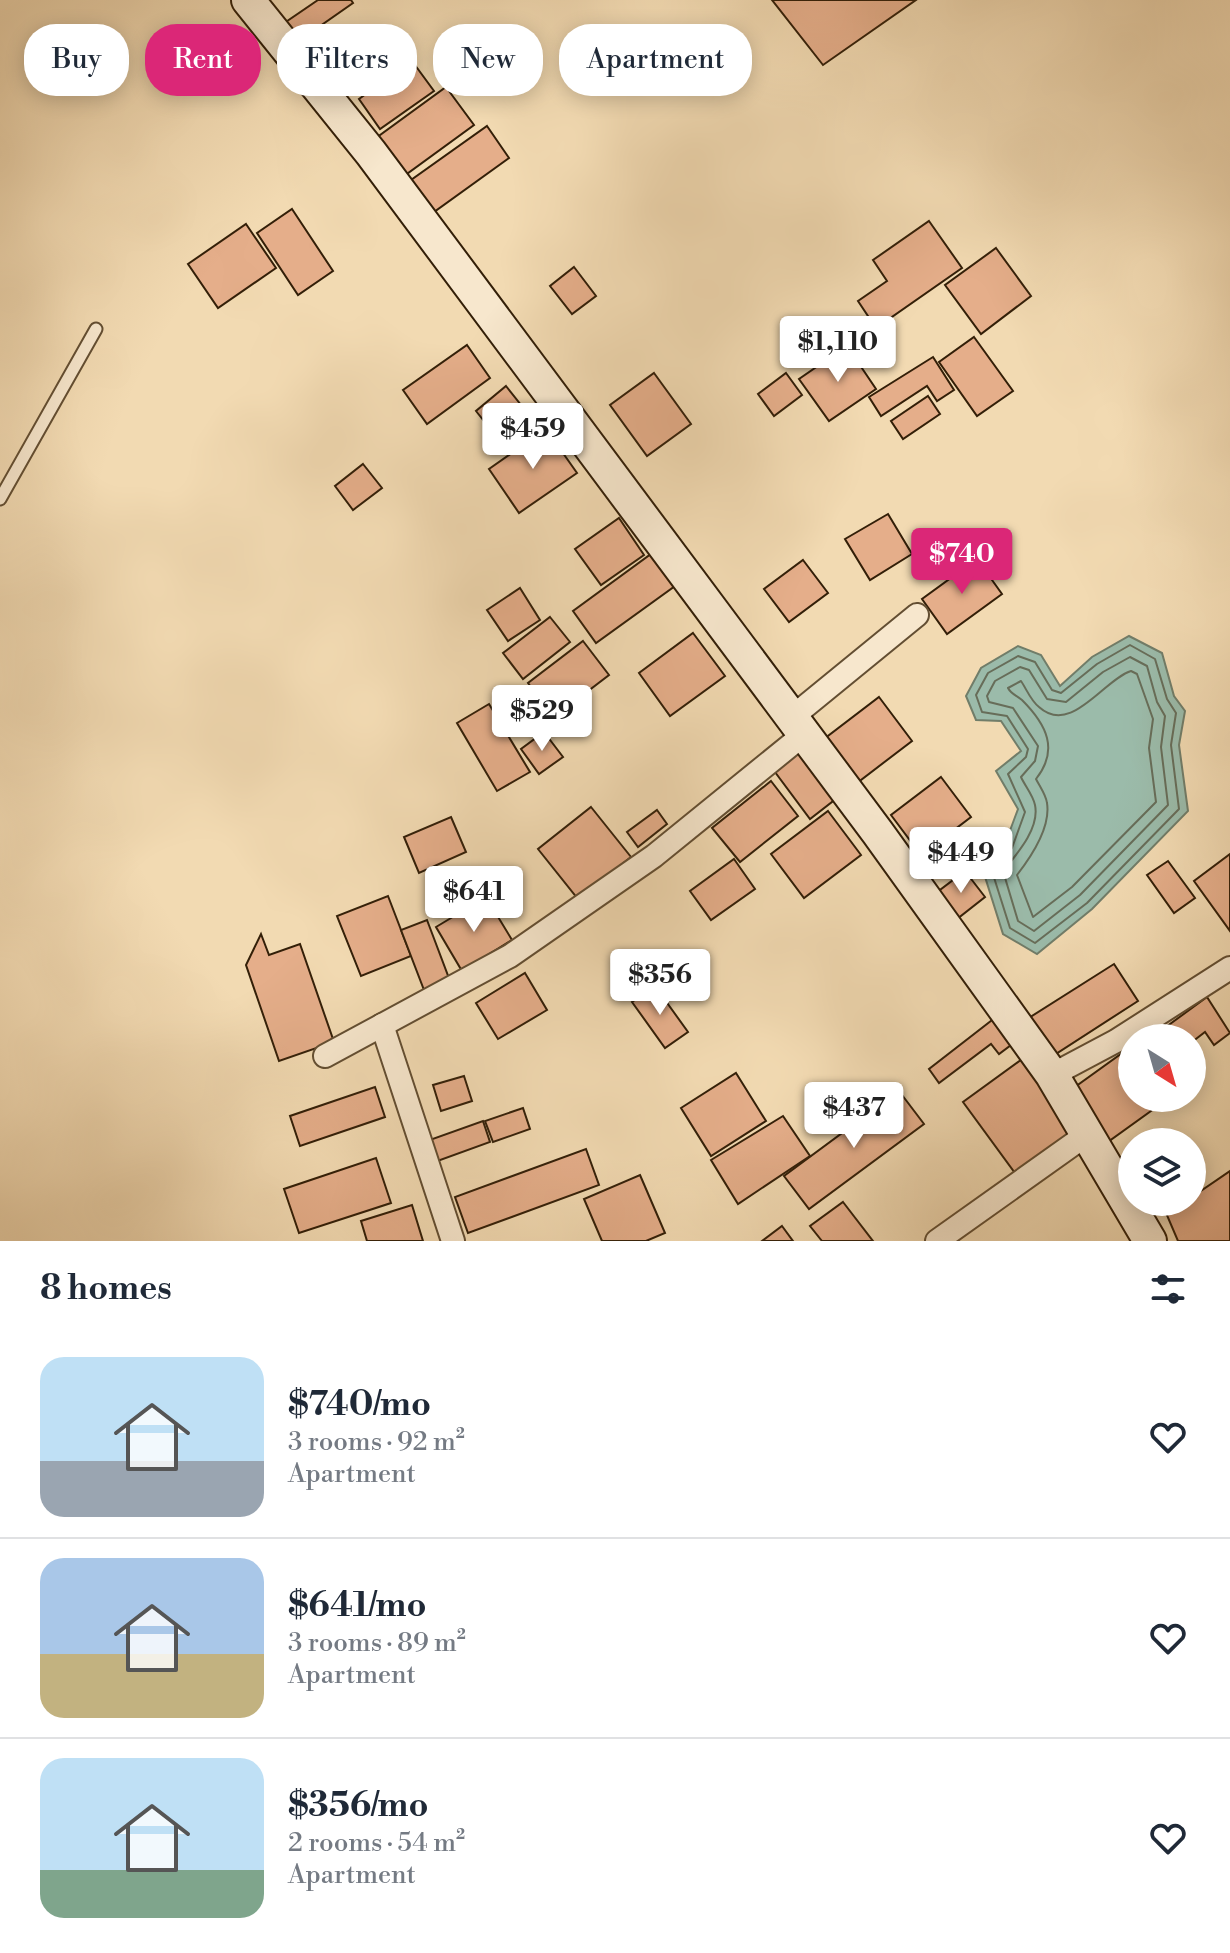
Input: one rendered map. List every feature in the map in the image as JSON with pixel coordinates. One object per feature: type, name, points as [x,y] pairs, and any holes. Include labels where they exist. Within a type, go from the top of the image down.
[{"type":"street","points":[[248,0],[371,153],[1052,1075],[1150,1241]]},
{"type":"street","points":[[325,1056],[510,956],[618,883],[797,726],[917,615]]},
{"type":"street","points":[[1052,1075],[1116,1041],[1230,968]]},
{"type":"street","points":[[382,1025],[453,1241]]},
{"type":"street","points":[[937,1241],[1086,1135]]},
{"type":"lane","points":[[0,499],[96,329]]},
{"type":"water","points":[[1129,636],[1162,653],[1174,696],[1185,711],[1179,745],[1188,811],[1092,909],[1037,954],[1003,934],[981,864],[1005,844],[1018,809],[996,771],[1021,751],[1001,721],[976,720],[966,696],[981,668],[1018,646],[1041,655],[1060,686],[1092,657]]},
{"type":"building","points":[[318,0],[351,0],[353,3],[323,24],[283,24]]},
{"type":"building","points":[[772,0],[916,0],[823,65]]},
{"type":"building","points":[[417,68],[433,90],[380,129],[359,99],[363,96],[417,96]]},
{"type":"building","points":[[434,96],[453,96],[474,125],[404,176],[376,138]]},
{"type":"building","points":[[487,126],[509,158],[427,217],[404,185]]},
{"type":"building","points":[[292,209],[333,271],[298,295],[257,233]]},
{"type":"building","points":[[929,221],[962,268],[876,328],[858,301],[887,281],[873,260]]},
{"type":"building","points":[[246,224],[276,268],[218,308],[188,264]]},
{"type":"building","points":[[996,248],[1031,296],[981,334],[945,285]]},
{"type":"building","points":[[574,267],[596,296],[572,314],[550,286]]},
{"type":"building","points":[[974,337],[1013,391],[977,416],[939,362]]},
{"type":"building","points":[[467,345],[490,378],[427,424],[403,390]]},
{"type":"building","points":[[847,346],[876,389],[829,421],[799,379]]},
{"type":"building","points":[[933,357],[954,390],[937,401],[927,386],[881,416],[869,397]]},
{"type":"building","points":[[654,373],[691,424],[647,456],[610,405]]},
{"type":"building","points":[[786,373],[802,395],[774,416],[758,394]]},
{"type":"building","points":[[506,386],[533,420],[503,445],[476,411]]},
{"type":"building","points":[[928,396],[940,414],[903,439],[891,421]]},
{"type":"building","points":[[546,429],[577,473],[519,513],[489,469]]},
{"type":"building","points":[[363,464],[382,488],[353,510],[335,486]]},
{"type":"building","points":[[888,514],[912,554],[870,580],[845,539]]},
{"type":"building","points":[[619,518],[644,555],[601,585],[575,549]]},
{"type":"building","points":[[651,554],[675,586],[596,643],[573,611]]},
{"type":"building","points":[[977,559],[1002,594],[947,634],[922,599]]},
{"type":"building","points":[[803,560],[828,593],[789,622],[764,589]]},
{"type":"building","points":[[520,588],[540,620],[508,641],[487,610]]},
{"type":"building","points":[[550,617],[570,642],[523,679],[503,653]]},
{"type":"building","points":[[693,633],[725,676],[670,716],[639,673]]},
{"type":"building","points":[[583,641],[609,675],[537,730],[523,712],[540,699],[528,683]]},
{"type":"building","points":[[879,697],[912,741],[857,783],[824,739]]},
{"type":"building","points":[[489,704],[530,772],[497,791],[457,723]]},
{"type":"building","points":[[544,732],[563,757],[539,774],[521,749]]},
{"type":"building","points":[[799,748],[837,798],[810,819],[772,768]]},
{"type":"building","points":[[941,777],[971,817],[921,855],[891,815]]},
{"type":"building","points":[[771,781],[798,816],[740,862],[712,828]]},
{"type":"building","points":[[591,807],[631,857],[578,899],[538,849]]},
{"type":"building","points":[[657,810],[667,824],[638,847],[627,832]]},
{"type":"building","points":[[828,811],[861,855],[804,898],[771,854]]},
{"type":"building","points":[[451,817],[466,852],[419,873],[404,837]]},
{"type":"building","points":[[1230,854],[1230,931],[1194,881]]},
{"type":"building","points":[[734,859],[755,889],[711,920],[690,891]]},
{"type":"building","points":[[1168,861],[1195,898],[1174,913],[1147,875]]},
{"type":"building","points":[[965,871],[985,897],[957,919],[936,893]]},
{"type":"building","points":[[388,896],[411,956],[361,976],[337,916]]},
{"type":"building","points":[[486,897],[512,940],[462,971],[436,927]]},
{"type":"building","points":[[427,920],[450,981],[424,990],[401,930]]},
{"type":"building","points":[[261,934],[269,955],[300,944],[334,1042],[279,1061],[246,965]]},
{"type":"building","points":[[1114,964],[1138,1001],[1048,1059],[1024,1021]]},
{"type":"building","points":[[525,973],[547,1010],[498,1039],[476,1003]]},
{"type":"building","points":[[655,986],[688,1032],[665,1048],[632,1002]]},
{"type":"building","points":[[1207,997],[1230,1033],[1214,1045],[1206,1033],[1206,1024],[1170,1024]]},
{"type":"building","points":[[996,1017],[1015,1042],[999,1054],[991,1044],[939,1083],[929,1069]]},
{"type":"building","points":[[1118,1056],[1118,1112],[1150,1112],[1127,1128],[1118,1128],[1118,1135],[1105,1144],[1068,1092]]},
{"type":"building","points":[[1025,1057],[1077,1128],[1015,1173],[963,1102]]},
{"type":"building","points":[[736,1073],[766,1121],[711,1156],[681,1108]]},
{"type":"building","points":[[464,1076],[472,1101],[441,1111],[433,1085]]},
{"type":"building","points":[[375,1087],[385,1117],[300,1146],[290,1116]]},
{"type":"building","points":[[899,1091],[924,1124],[809,1209],[784,1176]]},
{"type":"building","points":[[523,1108],[530,1129],[493,1142],[485,1121]]},
{"type":"building","points":[[783,1116],[810,1156],[738,1204],[711,1160]]},
{"type":"building","points":[[483,1121],[490,1142],[432,1163],[424,1142]]},
{"type":"building","points":[[586,1149],[599,1185],[468,1233],[455,1197]]},
{"type":"building","points":[[376,1158],[391,1203],[299,1233],[284,1189]]},
{"type":"building","points":[[1230,1171],[1230,1241],[1178,1241],[1167,1216],[1206,1216],[1206,1187]]},
{"type":"building","points":[[640,1175],[665,1233],[646,1241],[602,1241],[584,1199]]},
{"type":"building","points":[[843,1202],[873,1241],[822,1241],[810,1226]]},
{"type":"building","points":[[412,1205],[423,1241],[367,1241],[361,1221]]},
{"type":"building","points":[[782,1226],[793,1241],[762,1241]]}]
